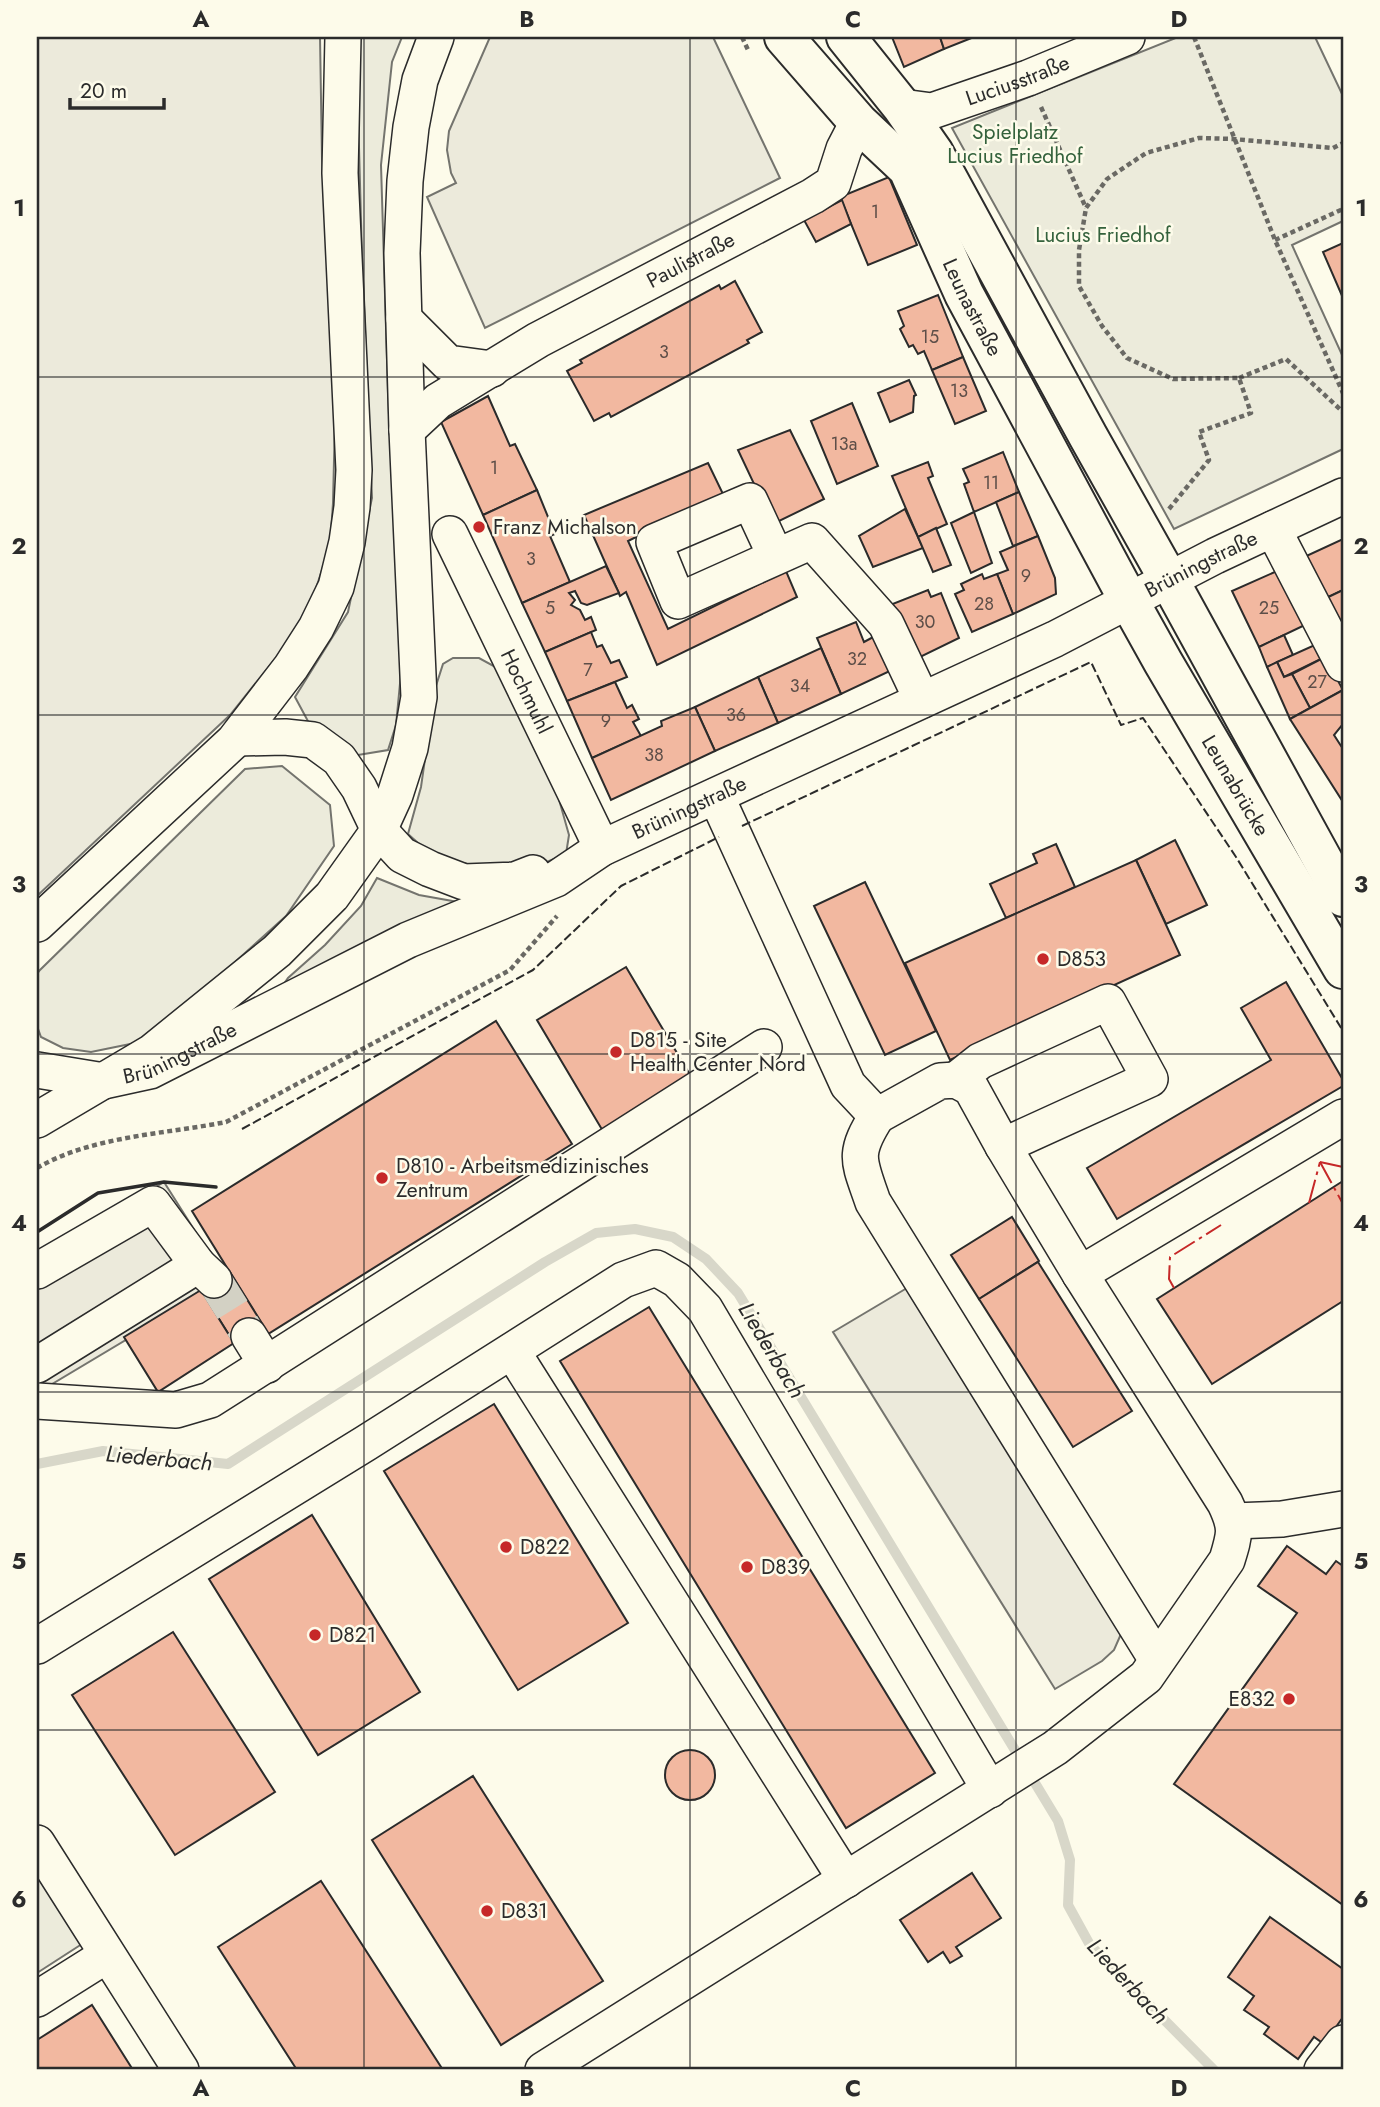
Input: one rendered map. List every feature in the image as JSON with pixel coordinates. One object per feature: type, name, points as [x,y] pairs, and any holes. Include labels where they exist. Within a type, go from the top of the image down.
[{"type":"main road","name":"Leunastraße","points":[[784,37],[858,122],[908,169],[964,294],[1129,601]]},
{"type":"main road","name":"Leunastraße","points":[[846,37],[902,107],[934,153],[1169,580]]},
{"type":"main road","name":"Leunabrücke","points":[[1169,580],[1343,897]]},
{"type":"main road","name":"Leunabrücke","points":[[1129,601],[1343,969]]},
{"type":"street","points":[[37,924],[237,738],[291,667],[316,628],[336,587],[347,542],[354,470],[340,173],[343,37]]},
{"type":"street","points":[[37,1120],[152,1052],[277,951],[332,896],[379,830],[395,795],[410,748],[419,697],[402,253],[405,181],[420,80],[436,37]]},
{"type":"street","name":"Luciusstraße","points":[[902,107],[932,111],[1028,78],[1127,37]]},
{"type":"street","name":"Paulistraße","points":[[407,430],[438,401],[538,340],[813,196],[832,183],[844,149],[858,122]]},
{"type":"street","points":[[404,319],[448,363],[492,369]]},
{"type":"street","name":"Brüningstraße","points":[[104,1082],[150,1071],[408,940],[556,879],[602,848],[1055,639],[1215,556],[1343,496]]},
{"type":"street","name":"Brüningstraße","points":[[1273,529],[1343,664]]},
{"type":"street","name":"Hochmuhl","points":[[450,534],[602,848]]},
{"type":"street","points":[[776,557],[812,541],[886,624],[922,700]]},
{"type":"street","points":[[237,738],[285,737],[313,740],[339,759],[359,788],[379,830],[402,855],[464,882],[515,880],[602,848]]},
{"type":"street","points":[[716,796],[848,1085],[877,1116]]},
{"type":"street","points":[[1003,1146],[1150,1079],[1108,1002],[980,1061],[956,1080],[940,1082],[877,1116],[863,1137],[859,1162],[873,1202],[1157,1660]]},
{"type":"street","points":[[37,1401],[176,1410],[209,1401],[258,1350],[764,1047]]},
{"type":"street","points":[[37,1070],[104,1082]]},
{"type":"street","points":[[543,2070],[1055,1748],[1146,1677],[1227,1560],[1234,1538],[1234,1521],[1225,1503],[1080,1275],[971,1088],[956,1080]]},
{"type":"street","points":[[1080,1275],[1343,1117]]},
{"type":"street","points":[[37,1270],[153,1204],[206,1273],[37,1365]]},
{"type":"street","points":[[37,1646],[623,1280],[656,1268],[677,1280],[705,1309],[990,1790]]},
{"type":"street","points":[[512,1351],[846,1880]]},
{"type":"street","points":[[1234,1521],[1282,1519],[1343,1509]]},
{"type":"street","points":[[37,1843],[181,2070]]},
{"type":"street","points":[[37,1999],[107,1955]]},
{"type":"street","points":[[1322,2070],[1343,2043]]},
{"type":"path","points":[[1194,37],[1275,240],[1343,393]]},
{"type":"path","points":[[1028,78],[1086,208]]},
{"type":"path","points":[[1343,143],[1333,148],[1199,138],[1146,153],[1107,179],[1086,208],[1079,250],[1079,286],[1101,327],[1127,358],[1173,379],[1238,378],[1286,359],[1343,412]]},
{"type":"path","points":[[1275,240],[1343,209]]},
{"type":"path","points":[[1161,518],[1209,460],[1199,432],[1251,413],[1238,378]]},
{"type":"path","points":[[37,1168],[48,1161],[109,1140],[226,1122],[510,970],[564,908]]},
{"type":"green space","points":[[356,37],[402,37],[392,62],[381,165],[401,673],[396,725],[388,750],[352,756],[317,738],[295,697],[348,612],[372,498]]},
{"type":"green space","name":"Lucius Friedhof","points":[[1178,37],[1315,37],[1343,96],[1343,221],[1292,245],[1343,357],[1343,449],[1174,529],[952,128]]},
{"type":"green space","points":[[453,658],[479,658],[501,670],[558,796],[569,835],[566,854],[530,869],[467,873],[437,860],[408,834],[421,787],[435,689],[443,664]]},
{"type":"green space","points":[[282,766],[330,805],[334,846],[286,916],[194,999],[135,1043],[91,1052],[63,1048],[41,1037],[37,1026],[37,974],[40,970],[245,769]]},
{"type":"green space","points":[[377,878],[419,895],[458,902],[279,991],[288,978],[325,945],[361,906]]},
{"type":"green space","points":[[37,1866],[85,1942],[37,1973]]},
{"type":"shaded area","points":[[37,37],[320,37],[322,159],[335,418],[330,546],[307,615],[230,715],[37,896]]},
{"type":"shaded area","points":[[490,37],[713,37],[780,178],[485,328],[427,197],[456,183],[451,173],[447,150],[449,131]]},
{"type":"shaded area","points":[[164,1182],[224,1277],[221,1283],[37,1393],[37,1258]]},
{"type":"shaded area","points":[[907,1288],[1121,1634],[1114,1650],[1102,1661],[1055,1689],[833,1332]]},
{"type":"building","points":[[892,37],[940,37],[944,49],[904,67]]},
{"type":"building","points":[[940,37],[974,37],[944,49]]},
{"type":"building","points":[[889,177],[917,245],[868,265],[840,197]]},
{"type":"building","points":[[842,200],[851,224],[816,242],[804,220]]},
{"type":"building","points":[[1343,243],[1343,298],[1323,252]]},
{"type":"building","points":[[735,281],[762,332],[747,340],[749,343],[611,417],[609,413],[594,421],[567,371],[582,363],[580,360],[719,285],[721,289]]},
{"type":"building","points":[[938,295],[963,357],[932,370],[924,351],[918,354],[913,345],[909,347],[900,329],[904,326],[898,311]]},
{"type":"building","points":[[963,357],[986,411],[955,424],[932,370]]},
{"type":"building","points":[[909,380],[916,395],[913,412],[890,422],[878,393]]},
{"type":"building","points":[[488,396],[510,446],[515,444],[537,490],[483,515],[441,422]]},
{"type":"building","points":[[852,403],[878,466],[837,484],[811,421]]},
{"type":"building","points":[[790,430],[824,499],[773,524],[738,450]]},
{"type":"building","points":[[1003,452],[1019,492],[974,512],[964,484],[969,482],[963,469]]},
{"type":"building","points":[[928,462],[933,476],[928,478],[947,524],[918,537],[892,476]]},
{"type":"building","points":[[708,463],[723,494],[628,541],[668,629],[786,571],[797,597],[657,665],[626,592],[620,596],[584,515]]},
{"type":"building","points":[[537,490],[555,534],[550,536],[570,582],[522,603],[483,515]]},
{"type":"building","points":[[1019,492],[1038,536],[1013,546],[996,502]]},
{"type":"building","points":[[905,509],[923,548],[873,567],[859,536]]},
{"type":"building","points":[[974,512],[992,563],[971,573],[951,523]]},
{"type":"building","points":[[936,528],[951,565],[933,572],[918,537]]},
{"type":"building","points":[[1038,536],[1055,578],[1056,594],[1013,614],[997,574],[1008,570],[1000,552]]},
{"type":"building","points":[[1343,539],[1343,590],[1322,600],[1302,558]]},
{"type":"building","points":[[606,566],[619,593],[587,605],[581,603],[575,591],[569,593],[575,600],[571,605],[580,610],[585,620],[591,617],[596,630],[545,652],[522,603]]},
{"type":"building","points":[[1277,571],[1307,624],[1259,647],[1232,591]]},
{"type":"building","points":[[982,574],[984,579],[997,574],[1013,614],[972,632],[955,594],[964,590],[961,584]]},
{"type":"building","points":[[928,590],[931,597],[941,593],[959,638],[914,660],[890,605]]},
{"type":"building","points":[[1343,590],[1343,638],[1322,600]]},
{"type":"building","points":[[856,622],[864,642],[877,635],[892,670],[841,694],[817,638]]},
{"type":"building","points":[[591,632],[597,647],[602,645],[611,663],[619,660],[627,677],[567,701],[545,652]]},
{"type":"building","points":[[1284,635],[1293,655],[1267,667],[1259,647]]},
{"type":"building","points":[[1317,644],[1325,657],[1284,677],[1277,662]]},
{"type":"building","points":[[821,648],[841,694],[778,723],[758,677]]},
{"type":"building","points":[[1325,657],[1343,690],[1310,708],[1292,674]]},
{"type":"building","points":[[1277,662],[1284,677],[1292,674],[1310,708],[1290,719],[1267,667]]},
{"type":"building","points":[[758,677],[778,723],[715,751],[695,707]]},
{"type":"building","points":[[615,682],[627,708],[632,705],[639,719],[633,722],[641,736],[592,758],[567,701]]},
{"type":"building","points":[[1343,690],[1343,724],[1334,735],[1343,749],[1343,802],[1290,719]]},
{"type":"building","points":[[695,707],[715,751],[611,800],[592,758],[662,726],[661,721]]},
{"type":"building","points":[[1175,840],[1207,905],[1166,924],[1136,860]]},
{"type":"building","points":[[1056,844],[1075,887],[1006,918],[990,884],[1037,863],[1033,854]]},
{"type":"building","name":"D853","points":[[1136,860],[1180,955],[950,1060],[905,963]]},
{"type":"building","points":[[865,882],[936,1031],[885,1055],[814,906]]},
{"type":"building","name":"D815 - Site Health Center Nord","points":[[626,967],[696,1085],[607,1138],[537,1020]]},
{"type":"building","points":[[1286,982],[1343,1080],[1343,1086],[1117,1219],[1087,1168],[1271,1060],[1241,1008]]},
{"type":"building","name":"D810 - Arbeitsmedizinisches Zentrum","points":[[496,1021],[572,1144],[268,1334],[192,1211]]},
{"type":"building","points":[[1343,1181],[1343,1301],[1212,1384],[1157,1299]]},
{"type":"building","points":[[1012,1217],[1039,1261],[979,1299],[951,1255]]},
{"type":"building","points":[[1038,1262],[1132,1411],[1073,1447],[979,1299]]},
{"type":"building","points":[[230,1272],[263,1325],[234,1343],[201,1290]]},
{"type":"building","points":[[201,1290],[234,1343],[158,1392],[124,1337]]},
{"type":"building","name":"D839","points":[[649,1307],[935,1773],[846,1828],[560,1361]]},
{"type":"building","name":"D822","points":[[494,1404],[628,1623],[518,1690],[384,1471]]},
{"type":"building","name":"D821","points":[[312,1515],[420,1692],[318,1755],[209,1579]]},
{"type":"building","name":"E832","points":[[1287,1546],[1326,1574],[1336,1561],[1343,1566],[1343,1905],[1174,1784],[1297,1613],[1258,1586]]},
{"type":"building","points":[[173,1632],[275,1792],[175,1855],[72,1695]]},
{"type":"building","points":[[690,1750],[708,1757],[715,1775],[708,1793],[690,1800],[672,1793],[665,1775],[672,1757]]},
{"type":"building","name":"D831","points":[[473,1776],[603,1981],[501,2045],[372,1840]]},
{"type":"building","points":[[972,1873],[1001,1918],[956,1947],[962,1956],[950,1963],[943,1952],[928,1962],[900,1920]]},
{"type":"building","points":[[321,1881],[443,2070],[297,2070],[218,1947]]},
{"type":"building","points":[[1270,1917],[1343,1969],[1343,2017],[1324,2044],[1314,2037],[1298,2059],[1264,2034],[1269,2027],[1244,2010],[1254,1996],[1228,1977]]},
{"type":"building","points":[[92,2005],[133,2070],[37,2070],[37,2040]]},
{"type":"waterway","name":"Liederbach","points":[[37,1464],[103,1451],[228,1464],[545,1262],[596,1233],[635,1229],[673,1237],[706,1259],[738,1293],[1058,1821],[1070,1860],[1068,1905],[1090,1945],[1214,2070]]},
{"type":"tunnel","points":[[214,1280],[249,1336]]},
{"type":"fence","points":[[742,826],[1091,662],[1121,725],[1143,718],[1236,857],[1343,1031]]},
{"type":"fence","points":[[242,1129],[533,970],[621,886],[719,837]]},
{"type":"wall","points":[[37,1232],[98,1193],[164,1182],[216,1187]]},
{"type":"power","points":[[1320,1162],[1343,1204]]},
{"type":"power","points":[[1320,1162],[1343,1167]]},
{"type":"power","points":[[1309,1203],[1320,1162]]},
{"type":"power","points":[[1174,1288],[1169,1279],[1170,1257],[1221,1225]]},
{"type":"place","name":"Franz Michalson","points":[[479,527]]},
{"type":"place","name":"D853","points":[[1043,959]]},
{"type":"place","name":"D815 - Site Health Center Nord","points":[[616,1052]]},
{"type":"place","name":"D810 - Arbeitsmedizinisches Zentrum","points":[[382,1178]]},
{"type":"place","name":"D822","points":[[506,1547]]},
{"type":"place","name":"D839","points":[[747,1567]]},
{"type":"place","name":"D821","points":[[315,1635]]},
{"type":"place","name":"E832","points":[[1289,1699]]},
{"type":"place","name":"D831","points":[[487,1911]]},
{"type":"park label","name":"Spielplatz Lucius Friedhof","points":[[1015,144]]}]
